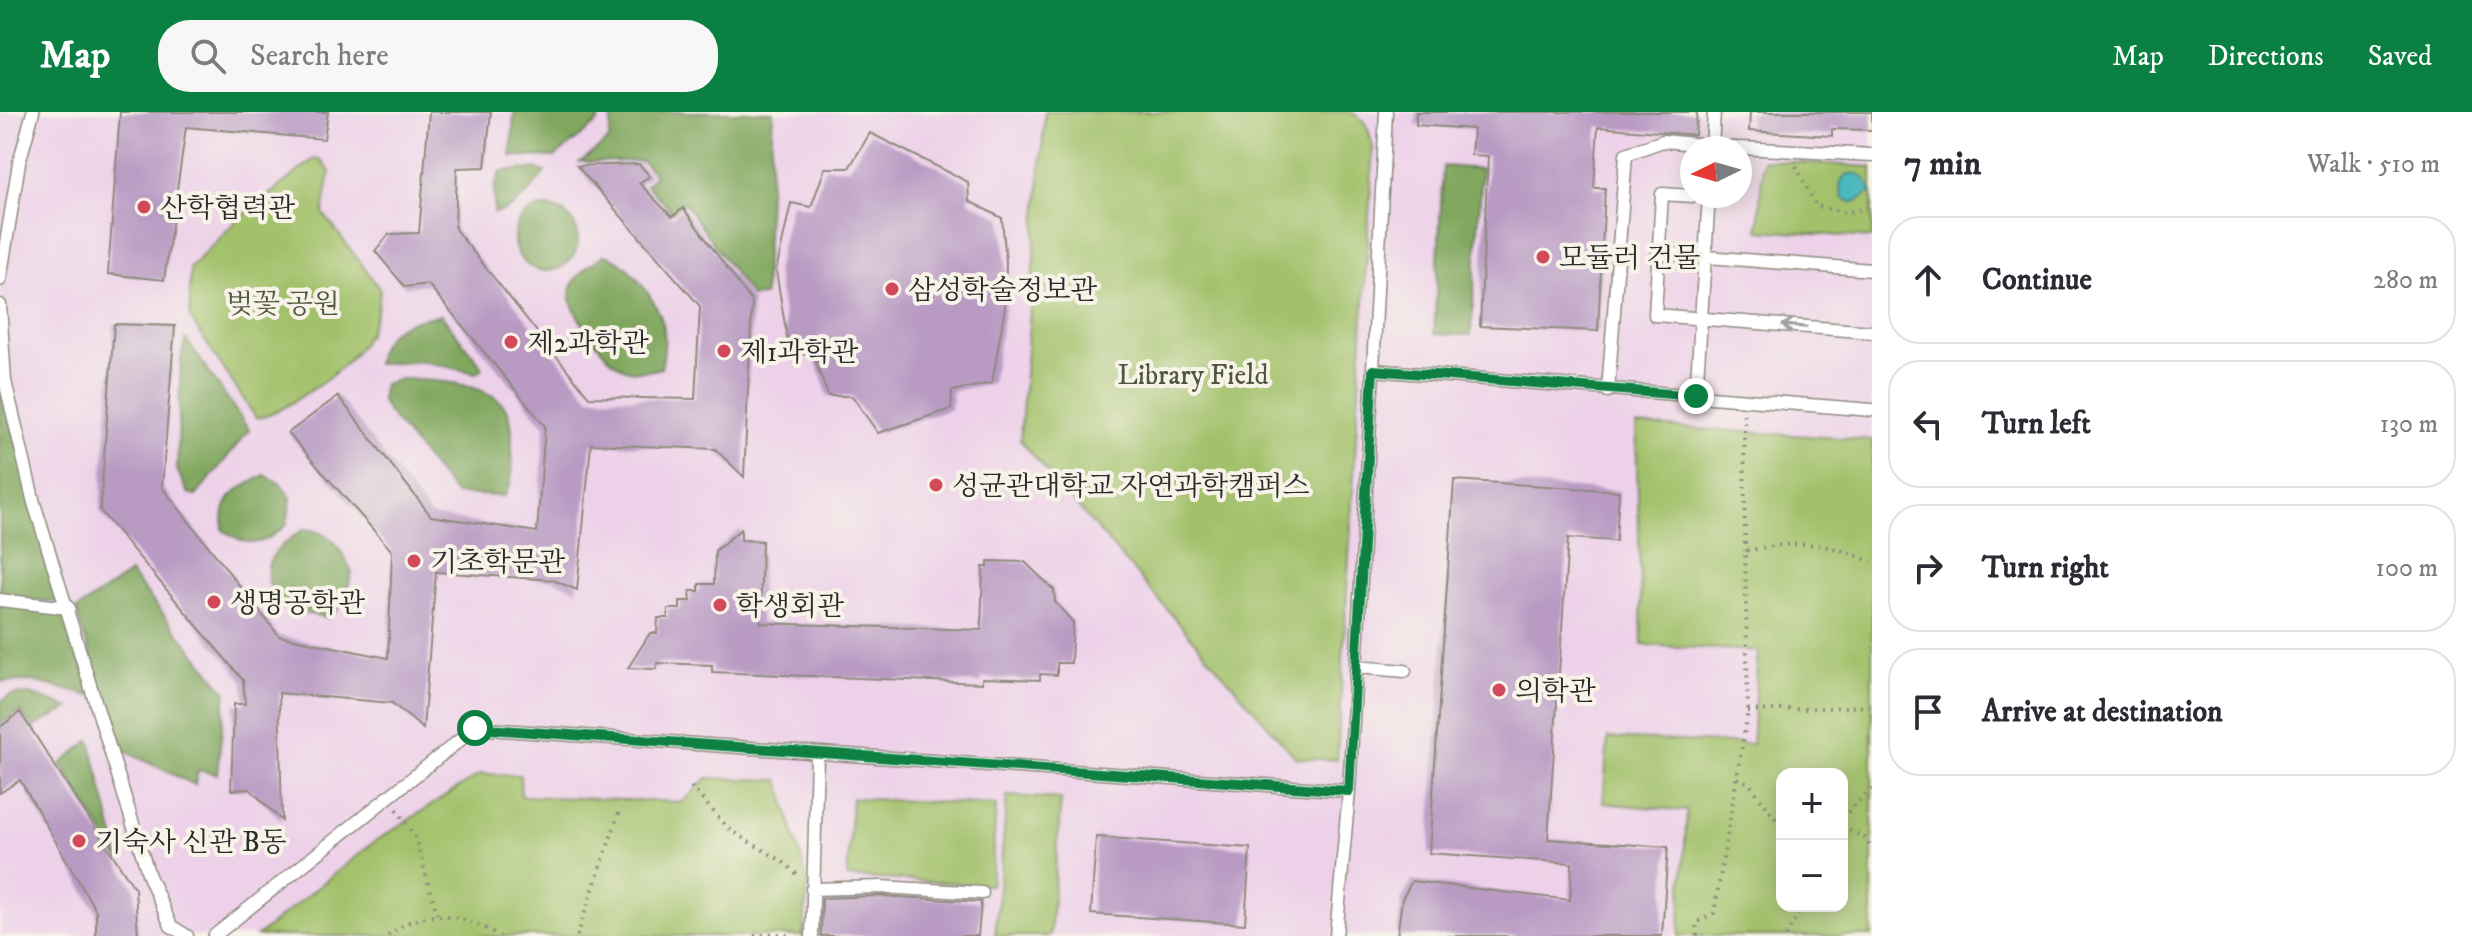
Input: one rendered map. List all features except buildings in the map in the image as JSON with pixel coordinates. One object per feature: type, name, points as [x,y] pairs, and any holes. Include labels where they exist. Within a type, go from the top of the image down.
[{"type":"lane","points":[[0,280],[19,163],[33,112]]},
{"type":"lane","points":[[1336,936],[1349,791],[1386,112]]},
{"type":"lane","points":[[1713,136],[1714,112]]},
{"type":"lane","points":[[1608,391],[1626,154],[1663,141],[1680,143]]},
{"type":"lane","points":[[1752,149],[1872,155]]},
{"type":"lane","points":[[1680,195],[1662,194],[1655,315],[1872,332]]},
{"type":"lane","points":[[1696,396],[1708,208]]},
{"type":"lane","points":[[1658,253],[1872,270]]},
{"type":"lane","points":[[0,305],[5,381],[34,503],[69,608],[149,876],[171,926],[187,936]]},
{"type":"lane","points":[[1373,370],[1872,410]]},
{"type":"lane","points":[[0,600],[69,608]]},
{"type":"lane","points":[[1356,667],[1405,671]]},
{"type":"lane","points":[[214,936],[475,728],[1349,791]]},
{"type":"lane","points":[[812,936],[817,754]]},
{"type":"lane","points":[[812,889],[881,887],[982,893]]},
{"type":"path","points":[[1787,150],[1816,206],[1846,213],[1872,206]]},
{"type":"path","points":[[1697,936],[1696,923],[1714,913],[1748,711],[1744,399]]},
{"type":"path","points":[[1745,551],[1813,543],[1843,549],[1872,562]]},
{"type":"path","points":[[1748,711],[1872,706]]},
{"type":"path","points":[[1737,778],[1749,783],[1776,819]]},
{"type":"path","points":[[691,787],[731,831],[782,861],[812,889]]},
{"type":"path","points":[[1848,812],[1872,788]]},
{"type":"path","points":[[389,797],[415,837],[437,914]]},
{"type":"path","points":[[577,936],[621,807]]},
{"type":"path","points":[[1848,830],[1864,837],[1872,849]]},
{"type":"path","points":[[1786,936],[1799,912]]},
{"type":"path","points":[[388,936],[420,916],[437,914],[500,936]]},
{"type":"path","points":[[754,936],[773,933],[792,936]]},
{"type":"shaded area","name":"성균관대학교 자연과학캠퍼스","points":[[0,112],[1872,112],[1872,936],[0,936]]},
{"type":"green space","points":[[514,112],[599,112],[598,122],[555,157],[511,156]]},
{"type":"green space","points":[[612,112],[773,112],[764,296],[751,297],[684,202],[672,212],[646,185],[655,175],[642,161],[580,162],[609,140]]},
{"type":"green space","name":"Library Field","points":[[1045,112],[1349,112],[1366,126],[1373,148],[1337,760],[1296,758],[1020,440]]},
{"type":"green space","name":"벚꽃 공원","points":[[314,159],[320,159],[330,172],[323,213],[380,289],[378,307],[365,339],[331,376],[285,407],[256,418],[190,318],[190,268],[235,222]]},
{"type":"green space","points":[[1763,160],[1872,167],[1872,238],[1758,230]]},
{"type":"green space","points":[[1443,166],[1482,169],[1471,335],[1434,334]]},
{"type":"green space","points":[[536,169],[545,172],[529,192],[516,204],[494,213],[495,185],[501,171]]},
{"type":"green space","points":[[540,207],[552,207],[569,216],[576,227],[576,251],[569,262],[552,271],[540,271],[528,266],[519,257],[514,245],[514,233],[519,221],[528,212]]},
{"type":"green space","points":[[604,255],[631,272],[660,315],[664,329],[661,368],[639,371],[618,365],[596,343],[575,310],[570,292],[574,281],[583,270]]},
{"type":"green space","points":[[441,315],[482,370],[476,373],[421,361],[376,364],[384,341],[398,328]]},
{"type":"green space","points":[[186,339],[249,430],[196,496],[188,493],[177,470],[181,359]]},
{"type":"green space","points":[[400,379],[459,384],[489,394],[500,402],[508,412],[512,430],[512,474],[504,496],[455,494],[387,411],[381,399],[384,384]]},
{"type":"green space","points":[[3,392],[63,603],[0,596],[0,395]]},
{"type":"green space","points":[[1636,425],[1872,440],[1872,936],[1679,936],[1687,811],[1603,803],[1608,738],[1752,744],[1758,651],[1642,645]]},
{"type":"green space","points":[[265,475],[281,484],[291,498],[287,524],[263,541],[241,540],[223,530],[225,508],[238,490]]},
{"type":"green space","points":[[304,529],[322,533],[334,542],[352,572],[342,603],[328,618],[285,609],[270,584],[269,564],[273,556]]},
{"type":"green space","points":[[130,573],[226,692],[217,774],[198,770],[195,785],[120,749],[76,610]]},
{"type":"green space","points":[[0,605],[66,613],[91,696],[32,681],[0,682]]},
{"type":"green space","points":[[30,694],[70,708],[33,727],[20,711],[0,724],[0,702],[11,695]]},
{"type":"green space","points":[[90,740],[120,861],[61,764]]},
{"type":"green space","points":[[480,774],[520,775],[521,796],[683,802],[707,778],[779,780],[808,884],[803,936],[257,936],[374,842]]},
{"type":"green space","points":[[1007,796],[1061,799],[1050,936],[995,936]]},
{"type":"green space","points":[[852,798],[996,805],[991,885],[847,877]]},
{"type":"water","points":[[1856,173],[1865,178],[1872,192],[1851,202],[1842,197],[1840,182],[1846,175]]},
{"type":"place","name":"산학협력관","points":[[144,207]]},
{"type":"place","name":"모듈러 건물","points":[[1543,257]]},
{"type":"place","name":"삼성학술정보관","points":[[892,289]]},
{"type":"place","name":"제2과학관","points":[[511,342]]},
{"type":"place","name":"제1과학관","points":[[724,351]]},
{"type":"place","name":"성균관대학교 자연과학캠퍼스","points":[[936,485]]},
{"type":"place","name":"기초학문관","points":[[414,561]]},
{"type":"place","name":"생명공학관","points":[[214,602]]},
{"type":"place","name":"학생회관","points":[[720,605]]},
{"type":"place","name":"의학관","points":[[1499,690]]},
{"type":"place","name":"기숙사 신관 B동","points":[[79,841]]},
{"type":"route","points":[[475,728],[1349,791],[1373,370],[1696,396]]}]
